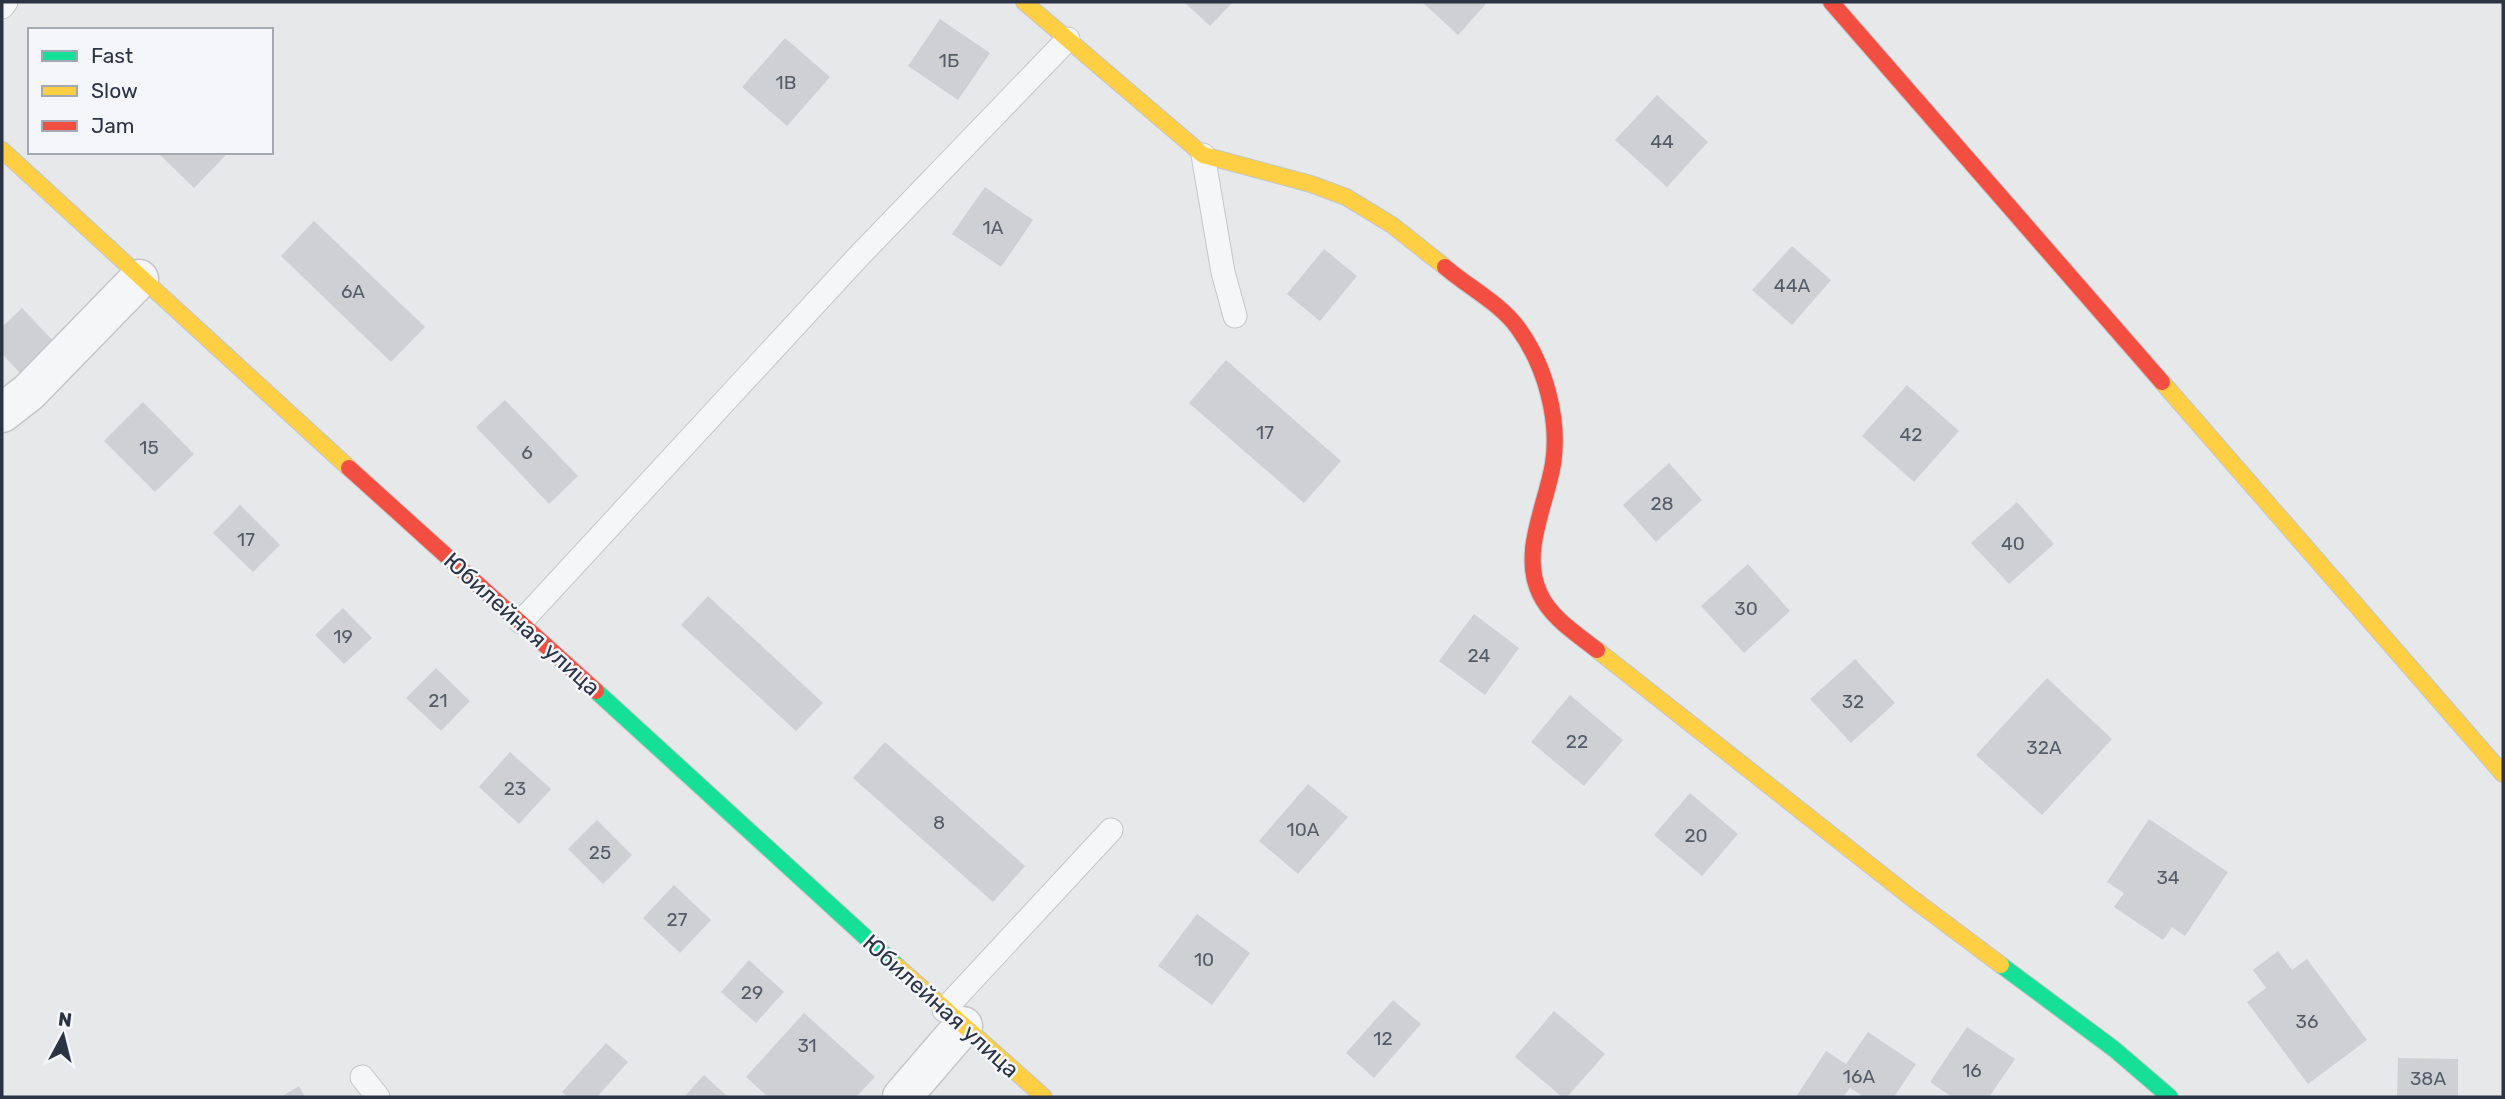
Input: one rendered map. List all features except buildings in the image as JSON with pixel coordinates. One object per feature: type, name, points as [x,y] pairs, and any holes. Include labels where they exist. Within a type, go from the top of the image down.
[{"type":"street","points":[[1024,2],[1203,155],[1325,189],[1370,210],[1514,324],[1535,358],[1555,427],[1555,453],[1538,526],[1533,572],[1538,592],[1548,608],[1569,628],[1886,878],[2114,1049],[2170,1097]]},
{"type":"street","points":[[1831,2],[2503,774]]},
{"type":"street","name":"Юбилейная улица","points":[[2,150],[139,279],[521,622],[953,1018],[1044,1097]]},
{"type":"street","points":[[2,414],[29,392],[139,279]]},
{"type":"street","points":[[902,1097],[953,1018]]},
{"type":"lane","points":[[2,7],[6,2]]},
{"type":"lane","points":[[521,622],[858,257],[1068,39]]},
{"type":"lane","points":[[1203,155],[1223,272],[1235,316]]},
{"type":"lane","points":[[953,1018],[1111,830]]},
{"type":"lane","points":[[362,1077],[378,1097]]},
{"type":"traffic: fast","points":[[596,691],[897,966]]},
{"type":"traffic: fast","points":[[2001,965],[2114,1049],[2170,1097]]},
{"type":"traffic: slow","points":[[1024,2],[1203,155],[1311,184],[1346,197],[1392,225],[1445,267]]},
{"type":"traffic: slow","points":[[2,150],[349,468]]},
{"type":"traffic: slow","points":[[2162,382],[2503,774]]},
{"type":"traffic: slow","points":[[1597,650],[1909,896],[2001,965]]},
{"type":"traffic: slow","points":[[897,966],[1044,1097]]},
{"type":"traffic: jam","points":[[1831,2],[2162,382]]},
{"type":"traffic: jam","points":[[1445,267],[1511,319],[1528,343],[1543,375],[1552,411],[1555,447],[1550,480],[1533,546],[1535,578],[1540,594],[1551,611],[1597,650]]},
{"type":"traffic: jam","points":[[349,468],[596,691]]}]
